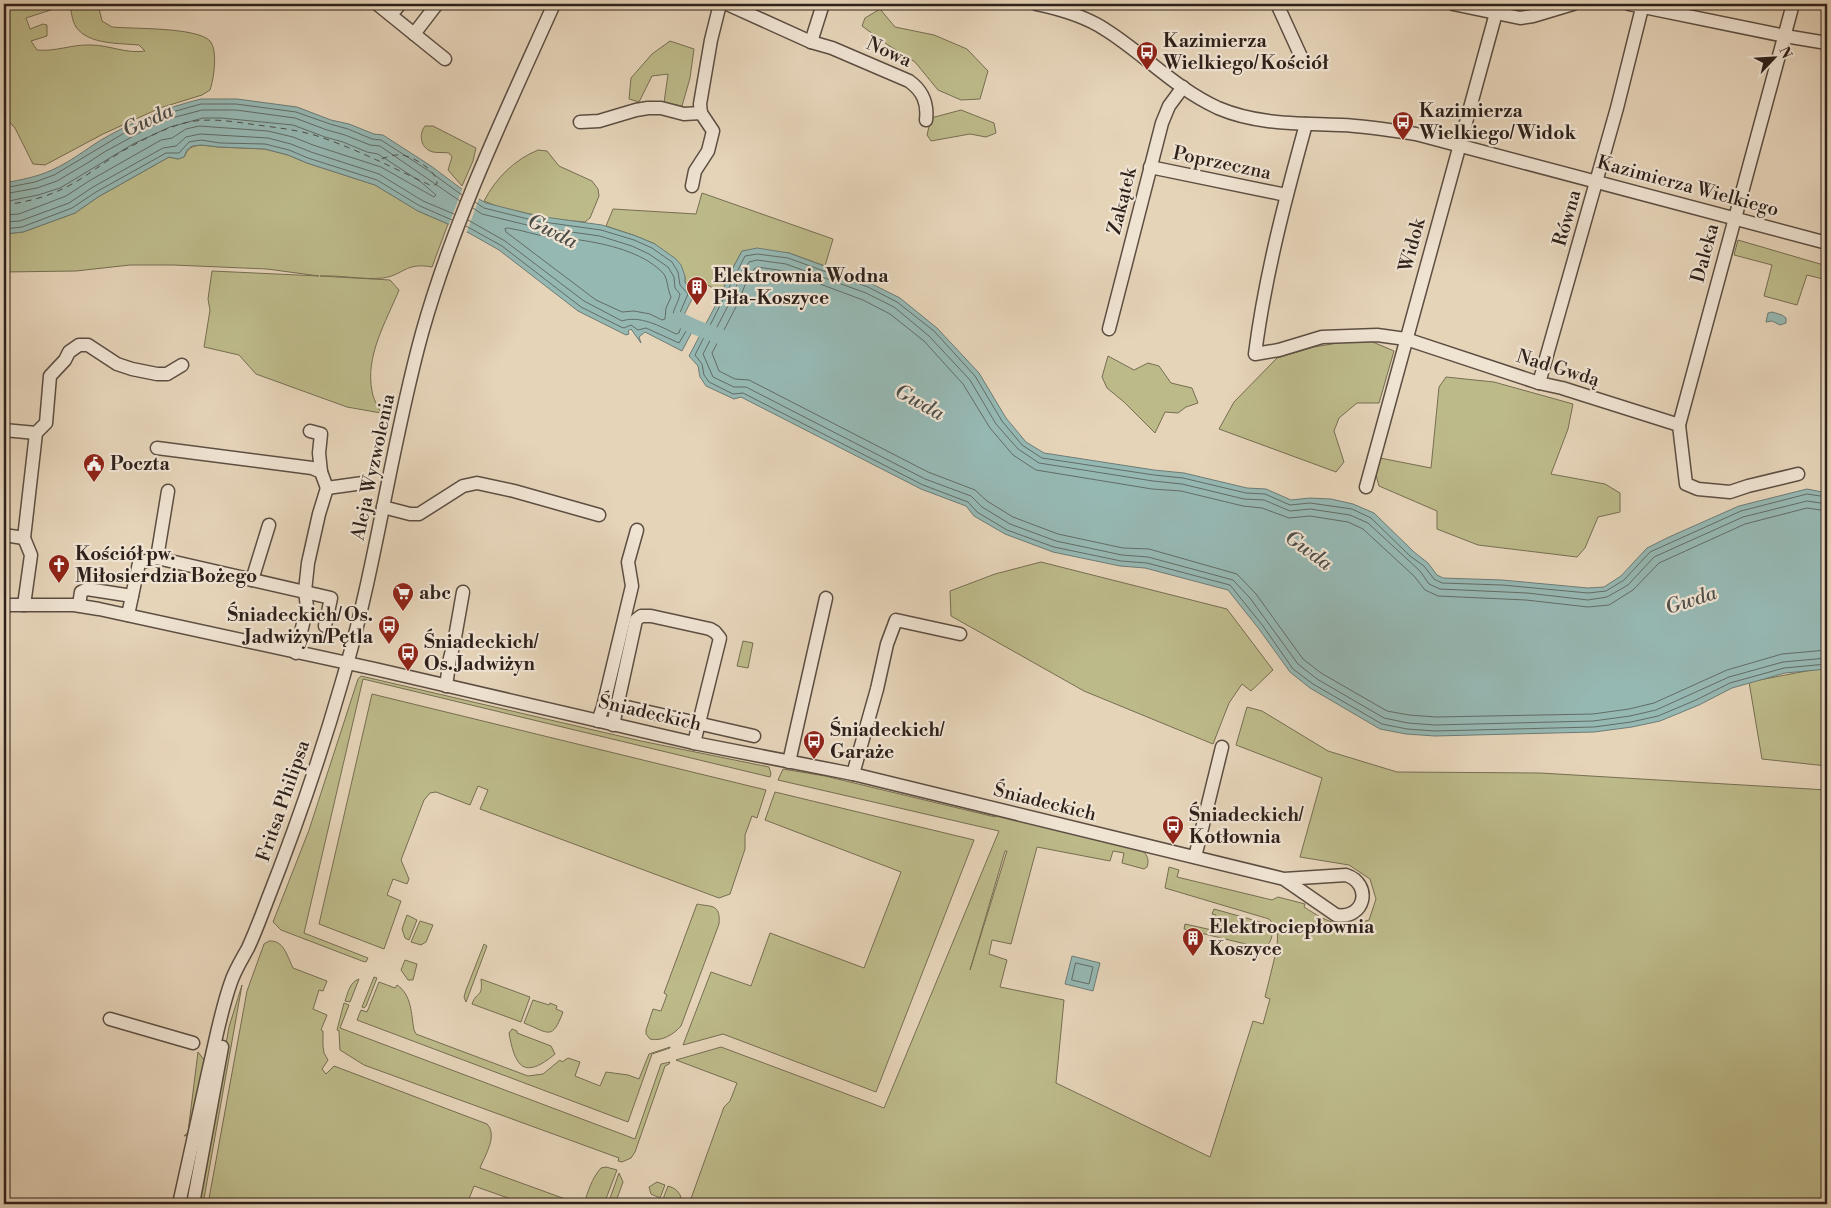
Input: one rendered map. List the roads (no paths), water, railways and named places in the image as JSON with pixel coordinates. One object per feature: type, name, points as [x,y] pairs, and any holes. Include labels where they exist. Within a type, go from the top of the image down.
[{"type":"street","points":[[377,4],[444,58]]},
{"type":"street","points":[[391,15],[400,4]]},
{"type":"street","points":[[414,34],[438,4]]},
{"type":"street","name":"Aleja Wyzwolenia","points":[[348,664],[363,606],[410,383],[439,278],[475,184],[554,4]]},
{"type":"street","points":[[692,186],[696,171],[708,151],[713,131],[701,113],[700,104],[711,40],[720,4]]},
{"type":"street","name":"Nowa","points":[[727,4],[811,42],[832,48],[909,81],[916,86],[924,97],[926,120]]},
{"type":"street","points":[[811,42],[823,4]]},
{"type":"street","name":"Kazimierza Wielkiego","points":[[1036,4],[1074,9],[1106,29],[1183,87],[1202,99],[1231,113],[1269,122],[1384,129],[1416,134],[1827,243]]},
{"type":"street","points":[[1276,4],[1303,61]]},
{"type":"street","points":[[1453,4],[1520,18],[1573,4]]},
{"type":"street","points":[[1629,4],[1827,43]]},
{"type":"street","name":"Daleka","points":[[1679,425],[1793,4]]},
{"type":"street","name":"Równa","points":[[1539,383],[1597,182],[1643,6]]},
{"type":"street","name":"Widok","points":[[1366,487],[1496,13]]},
{"type":"street","name":"Zakątek","points":[[1109,329],[1165,113],[1183,87]]},
{"type":"street","points":[[580,122],[599,121],[648,108],[660,108],[684,114],[701,113]]},
{"type":"street","points":[[1286,195],[1306,124]]},
{"type":"street","name":"Poprzeczna","points":[[1150,167],[1286,195]]},
{"type":"street","name":"Nad Gwdą","points":[[1286,195],[1261,308],[1255,354],[1279,350],[1322,337],[1377,335],[1406,339],[1539,383],[1562,388],[1679,425]]},
{"type":"street","points":[[24,605],[30,555],[24,538],[36,433],[46,423],[50,376],[65,360],[69,352],[79,346],[88,345],[118,364],[132,369],[166,374],[182,365]]},
{"type":"street","points":[[1679,425],[1686,484],[1698,489],[1730,492],[1798,474]]},
{"type":"street","points":[[4,430],[36,433]]},
{"type":"street","points":[[296,653],[307,608],[305,591],[308,563],[327,488],[321,472],[319,453],[321,434],[310,431]]},
{"type":"street","points":[[157,448],[312,468],[321,472]]},
{"type":"street","points":[[327,488],[363,483]]},
{"type":"street","points":[[383,507],[410,514],[419,514],[463,486],[477,483],[514,490],[599,515]]},
{"type":"street","points":[[157,558],[168,491]]},
{"type":"street","points":[[252,580],[269,525]]},
{"type":"street","points":[[598,721],[632,586],[628,562],[638,530]]},
{"type":"street","points":[[4,535],[24,538]]},
{"type":"street","points":[[128,615],[139,563],[157,558],[331,598],[325,626]]},
{"type":"street","points":[[79,606],[81,592],[87,589],[132,596]]},
{"type":"street","points":[[446,686],[463,592]]},
{"type":"street","points":[[789,762],[826,598]]},
{"type":"street","name":"Śniadeckich","points":[[4,605],[79,606],[128,615],[694,743],[853,774],[1284,879]]},
{"type":"street","points":[[613,725],[638,618],[648,616],[713,630],[720,638],[694,743]]},
{"type":"street","points":[[853,774],[877,689],[887,644],[896,620],[960,634]]},
{"type":"street","name":"Fritsa Philipsa","points":[[193,1204],[230,1006],[248,948],[300,814],[348,664]]},
{"type":"street","points":[[618,705],[754,736]]},
{"type":"street","points":[[1196,857],[1222,747]]},
{"type":"street","points":[[1346,875],[1354,878],[1360,885],[1362,900],[1354,912],[1344,916],[1336,915],[1284,879],[1346,875]]},
{"type":"street","name":"Fritsa Philipsa","points":[[179,1204],[222,1013],[232,980],[248,948]]},
{"type":"street","points":[[110,1019],[193,1042]]},
{"type":"water","points":[[201,99],[237,99],[297,107],[374,134],[383,135],[431,166],[463,190],[486,203],[537,216],[602,225],[655,244],[676,259],[681,265],[685,276],[685,283],[695,293],[684,315],[697,322],[682,351],[645,332],[639,337],[641,343],[631,329],[628,331],[629,334],[626,335],[578,311],[499,250],[469,233],[418,211],[375,185],[265,149],[192,146],[187,150],[184,157],[178,159],[169,157],[98,197],[75,213],[23,232],[4,234],[4,183],[46,172],[137,121]]},
{"type":"water","points":[[757,248],[789,253],[870,283],[900,298],[937,328],[979,373],[1006,418],[1026,442],[1044,453],[1184,473],[1247,488],[1266,489],[1291,500],[1310,498],[1331,499],[1353,504],[1374,513],[1428,563],[1437,575],[1443,578],[1502,580],[1588,588],[1604,587],[1621,576],[1647,548],[1739,506],[1807,489],[1827,493],[1827,669],[1785,673],[1732,688],[1699,705],[1660,721],[1632,727],[1594,732],[1435,736],[1406,734],[1380,729],[1310,688],[1290,672],[1228,590],[1145,568],[1120,566],[1053,552],[1005,534],[974,516],[966,506],[921,489],[741,397],[734,399],[706,386],[700,377],[698,366],[689,356],[742,251]]},
{"type":"water","points":[[1772,312],[1786,318],[1786,323],[1780,325],[1772,321],[1766,322],[1768,313]]},
{"type":"water","points":[[1072,956],[1100,963],[1093,991],[1065,984]]},
{"type":"waterway","name":"Gwda","points":[[678,319],[721,337]]},
{"type":"place","name":"Kazimierza Wielkiego/ Kościół","points":[[1147,71]]},
{"type":"place","name":"Kazimierza Wielkiego/ Widok","points":[[1403,141]]},
{"type":"place","name":"Elektrownia Wodna Piła-Koszyce","points":[[697,306]]},
{"type":"place","name":"Poczta","points":[[94,483]]},
{"type":"place","name":"Kościół pw. Miłosierdzia Bożego","points":[[59,584]]},
{"type":"place","name":"abc","points":[[403,612]]},
{"type":"place","name":"Śniadeckich/ Os. Jadwiżyn/Pętla","points":[[389,645]]},
{"type":"place","name":"Śniadeckich/ Os. Jadwiżyn","points":[[408,672]]},
{"type":"place","name":"Śniadeckich/ Garaże","points":[[814,760]]},
{"type":"place","name":"Śniadeckich/ Kotłownia","points":[[1173,845]]},
{"type":"place","name":"Elektrociepłownia Koszyce","points":[[1193,957]]}]
